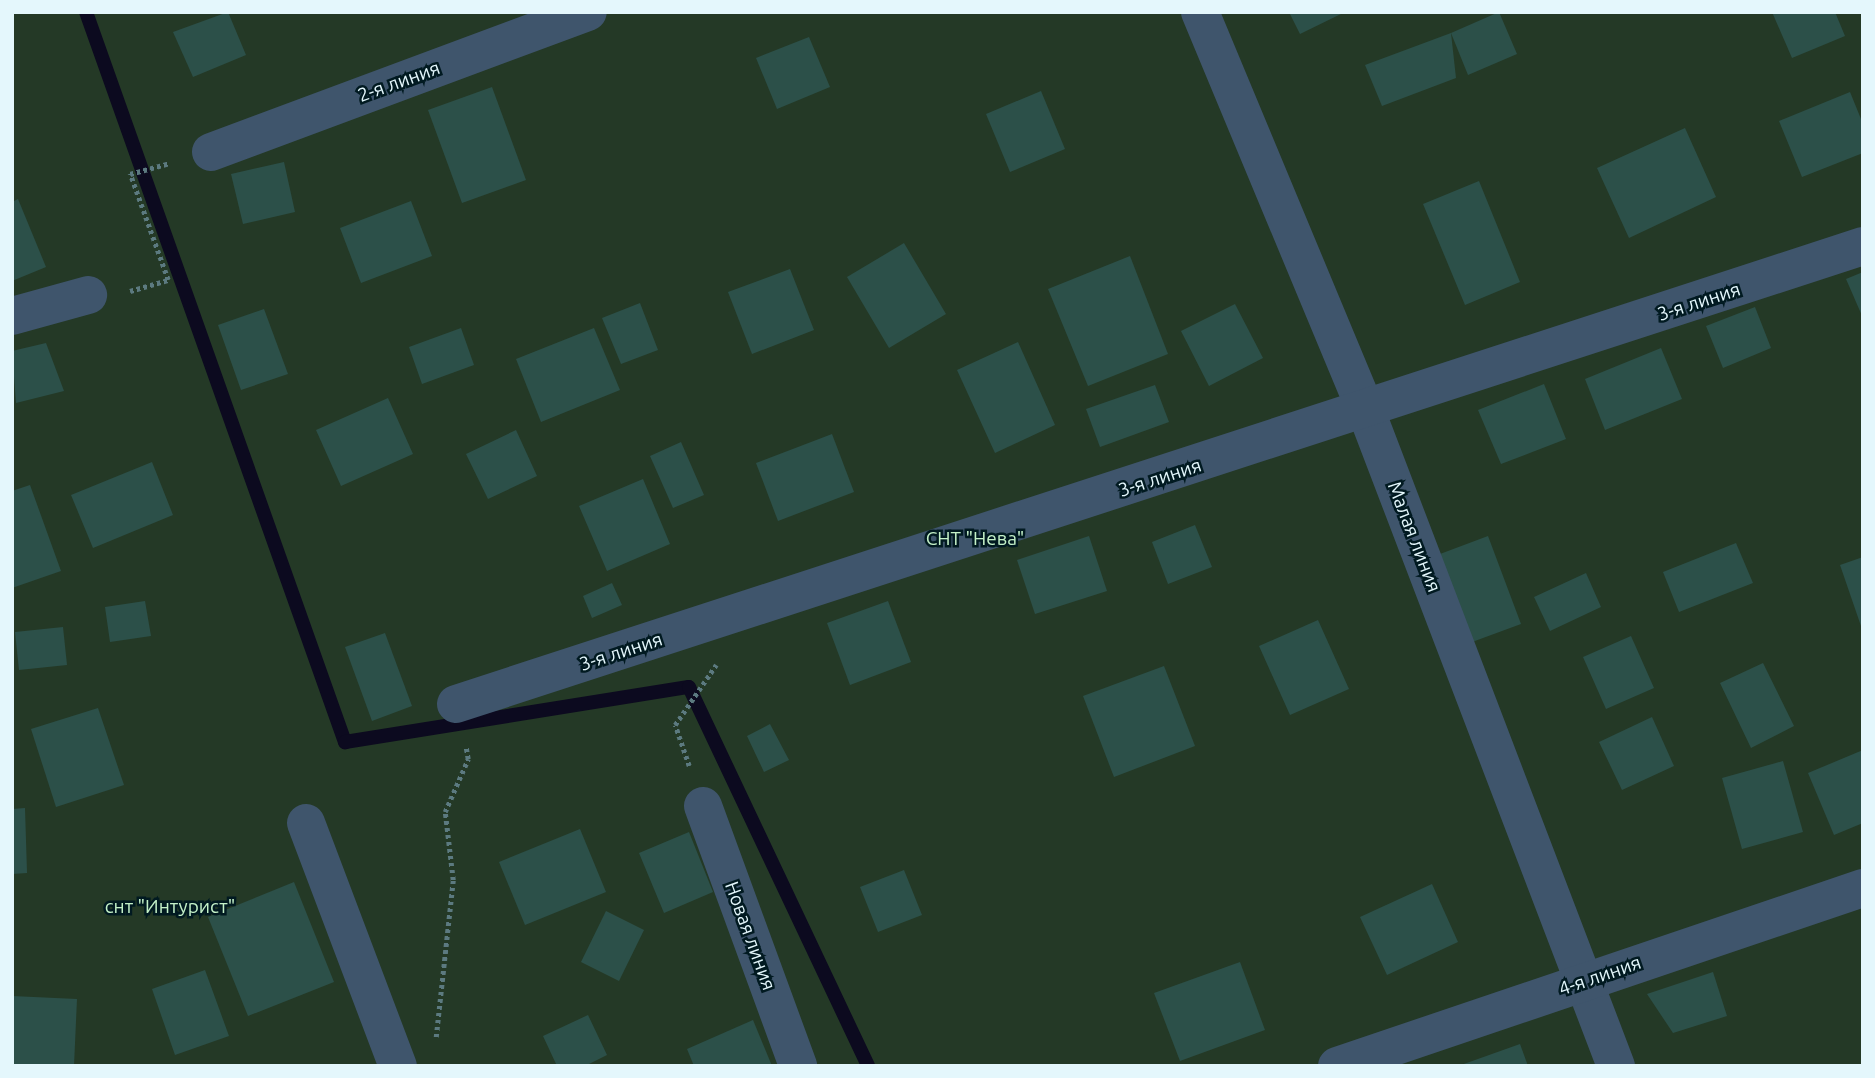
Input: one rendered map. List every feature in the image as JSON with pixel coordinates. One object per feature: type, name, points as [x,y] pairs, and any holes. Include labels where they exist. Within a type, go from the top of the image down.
[{"type":"street","name":"2-я линия","points":[[211,152],[588,12]]},
{"type":"street","name":"Малая линия","points":[[1200,12],[1366,411],[1616,1066]]},
{"type":"street","name":"3-я линия","points":[[456,704],[1366,411],[1863,246]]},
{"type":"street","points":[[12,316],[88,295]]},
{"type":"street","name":"Новая линия","points":[[703,806],[798,1066]]},
{"type":"street","points":[[306,823],[398,1066]]},
{"type":"street","name":"4-я линия","points":[[1337,1066],[1863,888]]},
{"type":"path","points":[[88,295],[168,280],[130,174],[211,152]]},
{"type":"path","points":[[675,725],[717,669]]},
{"type":"path","points":[[434,1052],[453,880],[445,812],[468,759]]},
{"type":"green space","name":"СНТ \"Нева\"","points":[[12,12],[1863,12],[1863,1066],[12,1066]]},
{"type":"building","points":[[228,12],[246,55],[193,77],[173,32]]},
{"type":"building","points":[[1289,12],[1345,12],[1300,34]]},
{"type":"building","points":[[1499,12],[1517,54],[1468,75],[1451,33]]},
{"type":"building","points":[[1772,12],[1835,12],[1845,36],[1792,58]]},
{"type":"building","points":[[1451,33],[1456,78],[1382,106],[1365,65]]},
{"type":"building","points":[[809,37],[830,87],[777,109],[756,58]]},
{"type":"building","points":[[492,87],[526,180],[462,203],[428,110]]},
{"type":"building","points":[[1041,91],[1065,149],[1010,172],[986,114]]},
{"type":"building","points":[[1850,92],[1863,124],[1863,153],[1802,177],[1779,121]]},
{"type":"building","points":[[1685,128],[1716,197],[1629,238],[1597,168]]},
{"type":"building","points":[[284,162],[295,212],[243,224],[231,174]]},
{"type":"building","points":[[1479,181],[1520,282],[1465,305],[1423,204]]},
{"type":"building","points":[[18,199],[46,267],[12,281],[12,202]]},
{"type":"building","points":[[411,201],[432,256],[361,283],[340,228]]},
{"type":"building","points":[[904,243],[946,314],[889,348],[847,277]]},
{"type":"building","points":[[1130,256],[1168,354],[1088,386],[1048,289]]},
{"type":"building","points":[[790,269],[814,330],[752,354],[728,292]]},
{"type":"building","points":[[1863,272],[1863,318],[1846,279]]},
{"type":"building","points":[[640,303],[658,350],[621,364],[602,318]]},
{"type":"building","points":[[1235,304],[1263,358],[1209,386],[1181,331]]},
{"type":"building","points":[[1755,307],[1771,348],[1723,368],[1706,326]]},
{"type":"building","points":[[264,309],[288,374],[241,390],[218,325]]},
{"type":"building","points":[[461,328],[474,365],[422,384],[409,347]]},
{"type":"building","points":[[594,328],[620,390],[541,422],[516,359]]},
{"type":"building","points":[[1018,342],[1055,425],[995,453],[957,370]]},
{"type":"building","points":[[46,343],[64,391],[16,403],[12,351]]},
{"type":"building","points":[[1661,348],[1682,399],[1605,430],[1585,379]]},
{"type":"building","points":[[1544,384],[1566,439],[1501,464],[1478,410]]},
{"type":"building","points":[[1155,385],[1169,422],[1100,447],[1086,409]]},
{"type":"building","points":[[388,398],[413,454],[341,486],[316,430]]},
{"type":"building","points":[[516,430],[537,476],[488,499],[466,454]]},
{"type":"building","points":[[832,434],[854,492],[778,521],[756,463]]},
{"type":"building","points":[[681,442],[704,495],[673,508],[650,456]]},
{"type":"building","points":[[152,462],[173,515],[93,548],[71,495]]},
{"type":"building","points":[[643,479],[670,544],[607,571],[579,506]]},
{"type":"building","points":[[30,485],[61,571],[12,588],[12,491]]},
{"type":"building","points":[[1195,525],[1212,567],[1168,584],[1152,542]]},
{"type":"building","points":[[1089,536],[1107,591],[1035,614],[1017,560]]},
{"type":"building","points":[[1488,536],[1521,624],[1464,645],[1432,557]]},
{"type":"building","points":[[1736,543],[1753,583],[1679,612],[1663,572]]},
{"type":"building","points":[[1863,557],[1863,629],[1862,629],[1840,565]]},
{"type":"building","points":[[1586,573],[1601,607],[1550,631],[1534,597]]},
{"type":"building","points":[[612,583],[622,605],[592,618],[583,596]]},
{"type":"building","points":[[145,601],[151,636],[110,642],[105,607]]},
{"type":"building","points":[[888,601],[911,662],[850,685],[827,623]]},
{"type":"building","points":[[1318,620],[1349,689],[1290,715],[1259,646]]},
{"type":"building","points":[[63,627],[67,665],[19,670],[15,632]]},
{"type":"building","points":[[385,633],[412,706],[372,721],[345,647]]},
{"type":"building","points":[[1631,636],[1654,688],[1606,709],[1583,657]]},
{"type":"building","points":[[1763,663],[1794,726],[1751,748],[1720,683]]},
{"type":"building","points":[[1164,666],[1195,746],[1114,777],[1083,696]]},
{"type":"building","points":[[98,708],[124,785],[56,807],[31,729]]},
{"type":"building","points":[[1652,717],[1674,766],[1622,790],[1599,742]]},
{"type":"building","points":[[770,724],[789,760],[764,772],[747,736]]},
{"type":"building","points":[[1863,750],[1863,823],[1834,835],[1808,773]]},
{"type":"building","points":[[1783,761],[1803,832],[1742,849],[1722,778]]},
{"type":"building","points":[[25,808],[27,873],[12,874],[12,809]]},
{"type":"building","points":[[580,829],[606,892],[525,925],[499,862]]},
{"type":"building","points":[[689,832],[713,892],[664,913],[639,853]]},
{"type":"building","points":[[904,870],[922,915],[878,932],[860,887]]},
{"type":"building","points":[[294,882],[334,982],[248,1016],[208,917]]},
{"type":"building","points":[[1432,884],[1458,942],[1387,975],[1360,917]]},
{"type":"building","points":[[606,911],[644,930],[619,981],[581,962]]},
{"type":"building","points":[[1240,962],[1265,1030],[1180,1061],[1154,993]]},
{"type":"building","points":[[205,970],[229,1036],[175,1055],[152,989]]},
{"type":"building","points":[[1713,972],[1727,1016],[1673,1033],[1647,994]]},
{"type":"building","points":[[12,996],[77,999],[74,1066],[12,1066]]},
{"type":"building","points":[[588,1015],[607,1055],[585,1066],[557,1066],[543,1036]]},
{"type":"building","points":[[753,1020],[772,1066],[694,1066],[687,1049]]},
{"type":"building","points":[[1520,1044],[1528,1066],[1461,1066],[1461,1065]]},
{"type":"waterway","points":[[86,12],[345,742],[689,687],[868,1066]]},
{"type":"park label","name":"снт \"Интурист\"","points":[[170,907]]}]
